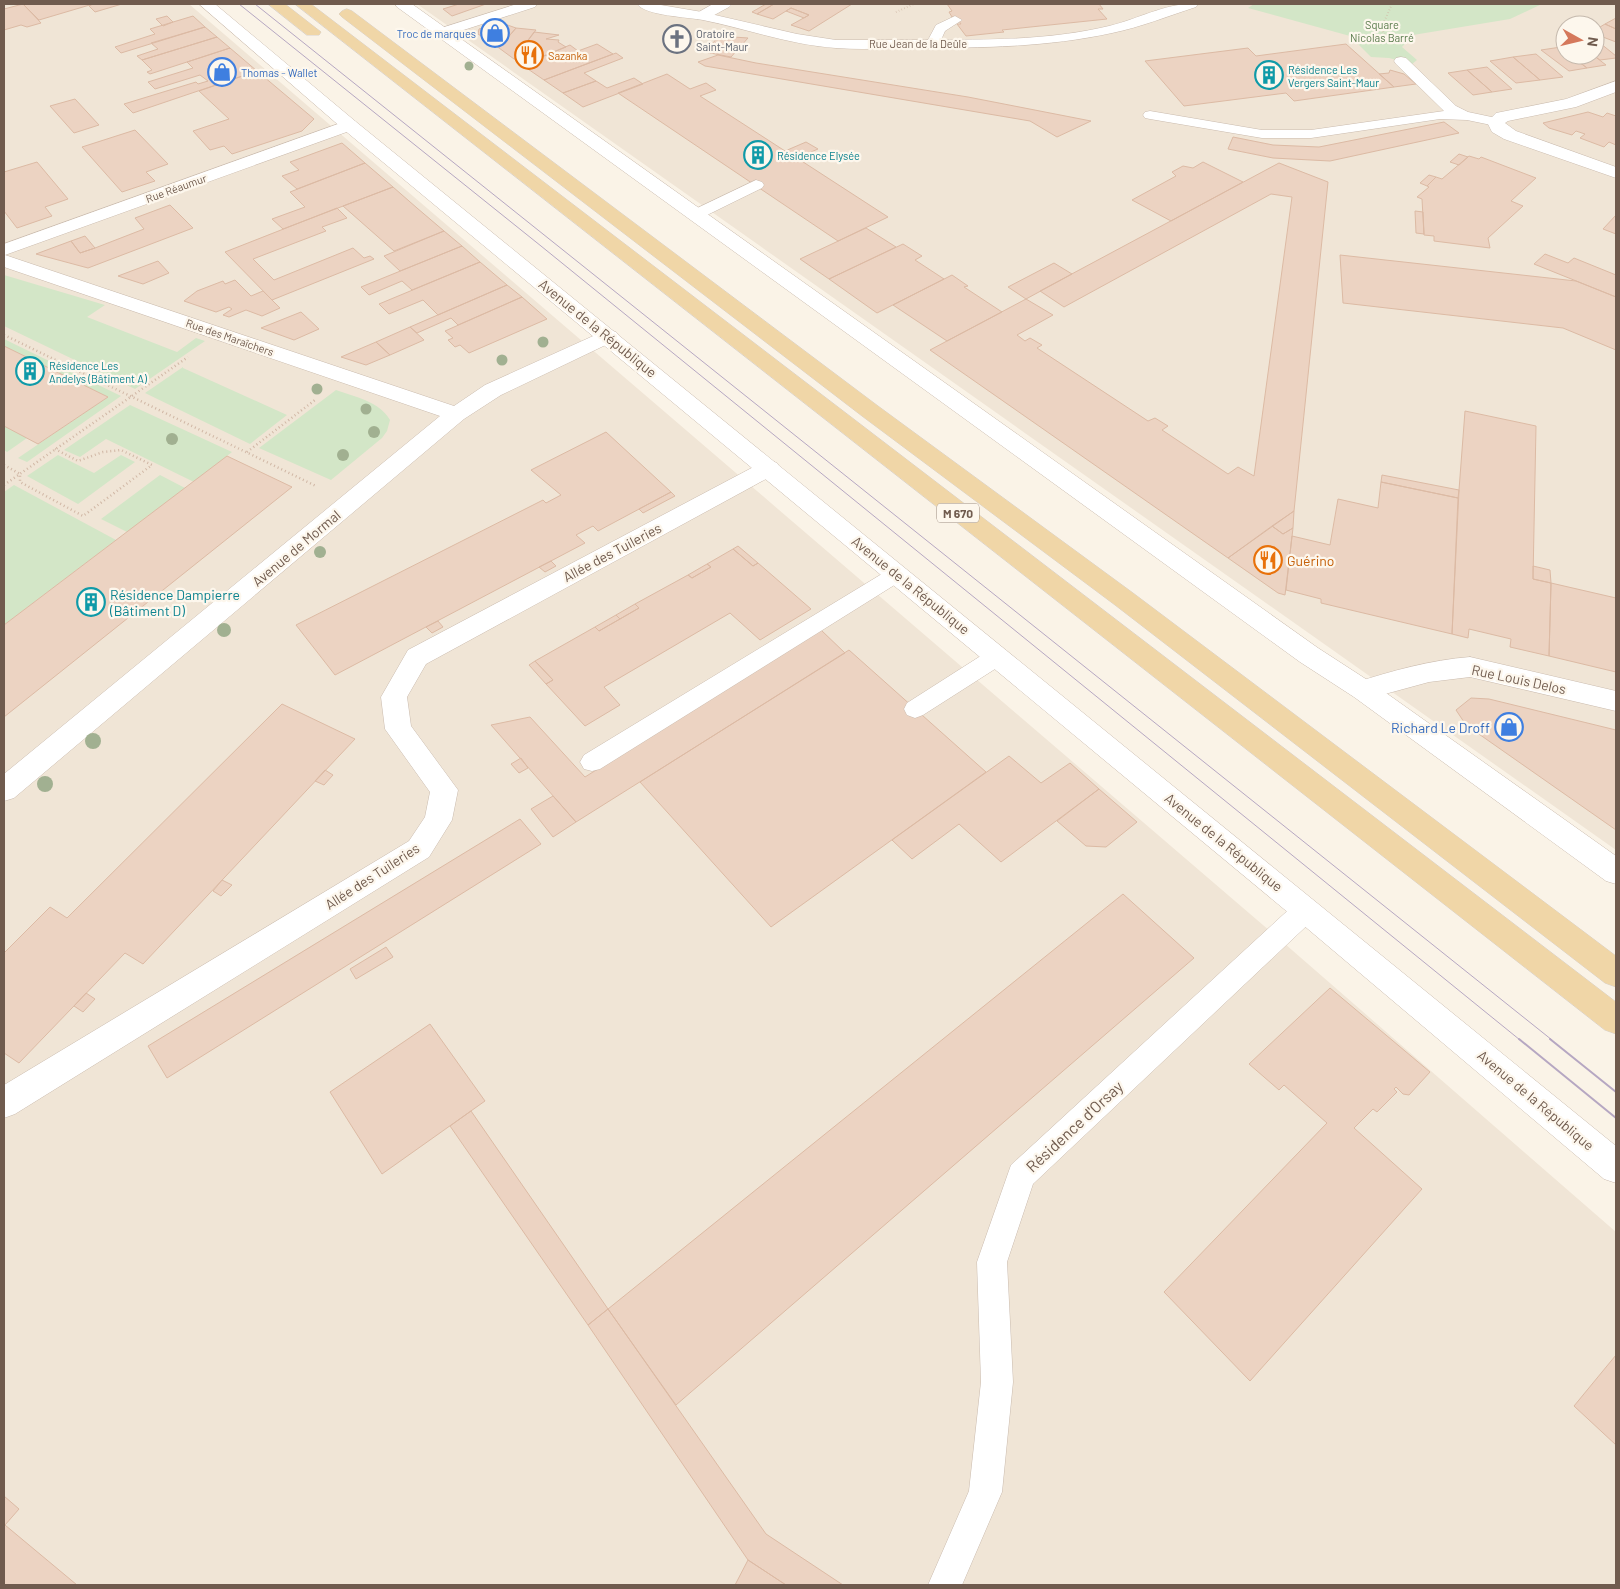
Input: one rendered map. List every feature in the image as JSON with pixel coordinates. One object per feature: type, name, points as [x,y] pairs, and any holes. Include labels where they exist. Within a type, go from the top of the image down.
[{"type":"main road","points":[[276,4],[413,110]]},
{"type":"main road","name":"M 670","points":[[302,4],[769,367],[1616,1020]]},
{"type":"main road","name":"M 670","points":[[334,4],[870,411],[1124,599],[1616,973]]},
{"type":"main road","points":[[358,4],[497,106]]},
{"type":"main road","points":[[429,122],[474,149],[520,172]]},
{"type":"main road","points":[[627,204],[685,251],[870,411]]},
{"type":"street","name":"Avenue de la République","points":[[206,4],[349,125],[609,336],[1616,1167]]},
{"type":"street","points":[[402,4],[1309,655],[1363,690],[1616,872]]},
{"type":"street","points":[[702,16],[724,4]]},
{"type":"street","points":[[1616,86],[1570,103],[1502,118],[1500,127],[1616,173]]},
{"type":"street","name":"Rue Réaumur","points":[[4,250],[349,125]]},
{"type":"street","name":"Rue des Maraîchers","points":[[4,261],[456,414]]},
{"type":"street","name":"Avenue de Mormal","points":[[4,790],[456,414],[493,390],[609,336]]},
{"type":"street","name":"Allée des Tuileries","points":[[4,1103],[419,849],[438,820],[444,790],[398,729],[394,697],[417,657],[769,468]]},
{"type":"street","name":"Rue Louis Delos","points":[[1363,690],[1409,675],[1470,667],[1616,701]]},
{"type":"lane","points":[[440,33],[530,4]]},
{"type":"lane","name":"Rue Jean de la Deûle","points":[[644,4],[664,10],[702,16],[797,38],[836,44],[1017,42],[1113,29],[1191,4]]},
{"type":"lane","points":[[934,44],[938,31],[944,24],[955,20]]},
{"type":"lane","points":[[1401,61],[1451,109],[1500,127]]},
{"type":"lane","points":[[1150,115],[1262,134],[1311,134],[1440,115],[1467,116]]},
{"type":"lane","points":[[695,215],[756,185]]},
{"type":"lane","points":[[592,762],[897,574]]},
{"type":"lane","points":[[915,709],[998,656]]},
{"type":"lane","name":"Résidence d'Orsay","points":[[944,1585],[985,1492],[997,1382],[992,1262],[1021,1175],[1278,939],[1306,910]]},
{"type":"path","points":[[4,335],[307,481]]},
{"type":"path","points":[[4,485],[184,360]]},
{"type":"path","points":[[247,452],[346,376]]},
{"type":"path","points":[[20,474],[20,482],[83,516],[152,465],[120,450],[103,452],[78,461],[55,449]]},
{"type":"path","points":[[4,465],[20,474]]},
{"type":"shaded area","points":[[4,4],[189,4],[1277,937],[1616,1232],[1616,1585],[4,1585]]},
{"type":"shaded area","points":[[417,4],[1616,4],[1616,850]]},
{"type":"green space","name":"Square Nicolas Barré","points":[[1254,4],[1542,4],[1510,19],[1413,35],[1402,47],[1417,60],[1412,64],[1389,58],[1371,57],[1350,36],[1248,8]]},
{"type":"green space","points":[[4,275],[105,305],[87,317],[177,352],[196,338],[205,341],[135,389],[4,326]]},
{"type":"green space","points":[[4,339],[121,396],[27,462],[18,458],[108,397],[4,346]]},
{"type":"green space","points":[[183,367],[287,415],[250,444],[145,393]]},
{"type":"green space","points":[[336,390],[373,404],[380,408],[390,420],[387,431],[382,438],[331,480],[259,448]]},
{"type":"green space","points":[[130,405],[232,452],[194,482],[106,439],[80,457],[64,450]]},
{"type":"green space","points":[[4,426],[27,438],[7,452],[4,450]]},
{"type":"green space","points":[[58,455],[94,473],[121,455],[135,462],[78,504],[27,476]]},
{"type":"green space","points":[[160,475],[185,488],[127,532],[101,519]]},
{"type":"green space","points":[[14,485],[116,540],[4,625],[4,492]]},
{"type":"building","points":[[23,4],[93,4],[39,20]]},
{"type":"building","points":[[23,4],[41,23],[27,27],[21,25],[4,30],[4,9]]},
{"type":"building","points":[[93,4],[122,4],[95,12],[89,6]]},
{"type":"building","points":[[459,4],[486,4],[452,16],[443,9]]},
{"type":"building","points":[[766,4],[774,4],[757,14],[752,12]]},
{"type":"building","points":[[774,4],[852,4],[809,31],[791,25],[809,15],[791,8],[773,19],[757,14]]},
{"type":"building","points":[[947,4],[1099,4],[1103,9],[1098,9],[1107,19],[1002,30],[1004,32],[966,36],[957,24],[961,24],[949,12],[952,11]]},
{"type":"building","points":[[791,8],[809,15],[804,18],[786,11]]},
{"type":"building","points":[[167,16],[173,22],[163,26],[156,19]]},
{"type":"building","points":[[193,16],[205,27],[121,53],[115,47],[155,34],[150,29]]},
{"type":"building","points":[[1616,18],[1616,29],[1605,24]]},
{"type":"building","points":[[499,22],[516,28],[499,48],[478,34],[479,29]]},
{"type":"building","points":[[1605,24],[1616,29],[1616,42],[1605,38]]},
{"type":"building","points":[[205,27],[217,37],[142,60],[137,56],[158,49],[151,43]]},
{"type":"building","points":[[516,28],[536,30],[514,59],[499,48]]},
{"type":"building","points":[[534,32],[559,35],[546,39],[559,40],[558,42],[566,47],[522,65],[514,59]]},
{"type":"building","points":[[719,36],[748,38],[731,57],[705,52]]},
{"type":"building","points":[[217,37],[230,48],[150,74],[147,72],[152,70],[142,60]]},
{"type":"building","points":[[597,44],[613,54],[544,80],[522,65],[570,45],[578,51]]},
{"type":"building","name":"Résidence Les Vergers Saint-Maur","points":[[1346,44],[1394,87],[1294,101],[1286,93],[1184,106],[1145,61],[1248,48],[1256,56]]},
{"type":"building","points":[[1605,47],[1616,56],[1616,58],[1605,59]]},
{"type":"building","points":[[230,48],[257,71],[133,113],[124,104],[196,82],[198,84],[208,81],[200,75],[155,89],[148,82],[193,68],[187,62]]},
{"type":"building","points":[[1555,48],[1555,60],[1541,50]]},
{"type":"building","points":[[616,53],[623,58],[584,73],[596,81],[563,93],[544,80]]},
{"type":"building","points":[[1536,54],[1563,77],[1540,80],[1513,57]]},
{"type":"building","points":[[718,55],[756,63],[968,97],[1091,121],[1057,137],[1030,121],[705,66],[698,62]]},
{"type":"building","points":[[1513,57],[1540,80],[1516,83],[1490,61]]},
{"type":"building","points":[[1561,65],[1583,65],[1587,68],[1569,71]]},
{"type":"building","points":[[1583,65],[1606,65],[1587,68]]},
{"type":"building","points":[[1487,67],[1512,89],[1492,92],[1467,70]]},
{"type":"building","points":[[1390,70],[1404,74],[1416,84],[1394,87],[1379,74],[1389,73]]},
{"type":"building","points":[[1467,70],[1492,92],[1473,95],[1448,73]]},
{"type":"building","points":[[257,71],[314,119],[302,131],[232,154],[224,146],[210,150],[193,131],[229,119],[199,91]]},
{"type":"building","name":"Résidence Elysée","points":[[667,74],[690,89],[706,83],[716,90],[700,96],[785,151],[806,142],[818,149],[797,158],[888,217],[838,241],[618,93]]},
{"type":"building","points":[[634,78],[643,84],[583,107],[563,93],[596,81],[607,88]]},
{"type":"building","points":[[75,99],[99,125],[74,133],[50,106]]},
{"type":"building","points":[[1588,112],[1603,117],[1607,113],[1616,116],[1616,145],[1609,142],[1604,147],[1580,138],[1585,134],[1576,131],[1572,135],[1549,128],[1543,123]]},
{"type":"building","points":[[1444,122],[1459,133],[1330,161],[1273,158],[1228,149],[1233,137],[1273,145],[1319,147]]},
{"type":"building","points":[[135,130],[168,164],[146,172],[155,181],[122,192],[82,147]]},
{"type":"building","points":[[342,143],[365,163],[297,189],[282,176],[299,170],[290,162]]},
{"type":"building","points":[[1459,154],[1468,157],[1459,165],[1450,162]]},
{"type":"building","points":[[1469,156],[1479,159],[1481,157],[1536,178],[1511,201],[1523,206],[1488,238],[1490,248],[1434,241],[1434,236],[1424,235],[1422,199],[1417,197],[1429,187],[1427,186],[1436,177],[1442,179]]},
{"type":"building","points":[[37,162],[68,199],[45,207],[52,216],[17,228],[4,211],[4,172]]},
{"type":"building","points":[[1203,162],[1243,182],[1171,221],[1132,200],[1176,176],[1172,172],[1183,166],[1193,168]]},
{"type":"building","points":[[365,163],[393,187],[283,229],[272,219],[305,207],[290,192]]},
{"type":"building","points":[[1279,163],[1328,182],[1294,511],[1228,558],[930,350],[1026,299],[1053,315],[1017,335],[1025,341],[1030,338],[1042,345],[1037,348],[1148,421],[1155,418],[1168,426],[1162,430],[1228,474],[1238,467],[1254,476],[1292,197],[1271,194],[1064,307],[1040,291]]},
{"type":"building","points":[[1429,175],[1436,177],[1427,186],[1420,183]]},
{"type":"building","points":[[393,187],[444,231],[394,251],[343,206]]},
{"type":"building","points":[[170,205],[193,228],[88,268],[36,254],[71,241],[80,253],[95,248],[144,229],[135,218]]},
{"type":"building","points":[[337,208],[347,218],[322,227],[326,231],[253,259],[274,280],[353,248],[364,258],[370,256],[374,259],[272,300],[225,252]]},
{"type":"building","points":[[1415,211],[1423,212],[1424,234],[1416,233]]},
{"type":"building","points":[[1616,215],[1616,234],[1603,229]]},
{"type":"building","points":[[866,228],[896,247],[829,279],[800,259]]},
{"type":"building","points":[[444,231],[462,246],[400,271],[384,256]]},
{"type":"building","points":[[85,236],[95,248],[80,253],[71,241]]},
{"type":"building","points":[[903,244],[922,256],[915,260],[944,279],[877,313],[829,279]]},
{"type":"building","points":[[462,246],[480,262],[412,290],[402,281],[369,295],[361,287]]},
{"type":"building","points":[[1545,254],[1568,263],[1574,258],[1616,275],[1616,297],[1534,264]]},
{"type":"building","points":[[1340,255],[1576,281],[1616,297],[1616,350],[1563,328],[1343,303]]},
{"type":"building","points":[[158,261],[169,273],[143,284],[118,276]]},
{"type":"building","points":[[480,262],[507,285],[438,315],[423,300],[389,314],[379,304]]},
{"type":"building","points":[[1054,263],[1072,274],[1026,299],[1008,287]]},
{"type":"building","points":[[952,275],[968,286],[964,287],[1002,312],[947,341],[893,305]]},
{"type":"building","points":[[235,280],[251,296],[263,291],[280,308],[262,316],[246,310],[229,317],[223,315],[232,309],[229,307],[216,312],[184,301],[197,291],[223,281],[225,284]]},
{"type":"building","points":[[507,285],[522,297],[458,325],[451,318],[417,333],[410,327]]},
{"type":"building","points":[[522,297],[547,319],[469,353],[460,345],[455,347],[448,340],[453,338],[445,331]]},
{"type":"building","points":[[301,312],[319,329],[294,340],[261,328]]},
{"type":"building","points":[[410,327],[424,340],[390,355],[376,342]]},
{"type":"building","points":[[376,342],[390,355],[366,365],[341,357]]},
{"type":"building","name":"Résidence Les Andelys (Bâtiment A)","points":[[4,346],[108,397],[38,444],[4,426]]},
{"type":"building","points":[[1465,411],[1536,426],[1533,579],[1551,583],[1549,656],[1510,647],[1511,639],[1469,629],[1468,638],[1452,634]]},
{"type":"building","points":[[606,432],[671,492],[598,531],[593,526],[576,535],[585,543],[335,675],[296,625],[543,500],[546,503],[561,495],[531,470]]},
{"type":"building","name":"Résidence Dampierre (Bâtiment D)","points":[[227,456],[292,487],[4,717],[4,625]]},
{"type":"building","points":[[1382,475],[1459,490],[1458,498],[1381,482]]},
{"type":"building","points":[[1381,482],[1458,498],[1452,634],[1321,603],[1321,599],[1286,590],[1292,536],[1330,545],[1338,499],[1378,508]]},
{"type":"building","points":[[671,492],[675,496],[643,513],[639,509]]},
{"type":"building","points":[[1294,511],[1293,528],[1283,534],[1272,526]]},
{"type":"building","points":[[1272,526],[1283,534],[1293,528],[1285,595],[1278,593],[1228,558]]},
{"type":"building","points":[[738,546],[758,563],[753,566],[733,549]]},
{"type":"building","points":[[733,549],[753,566],[758,563],[811,609],[760,640],[730,613],[604,687],[620,705],[585,726],[546,684],[553,680],[535,661],[595,627],[599,631],[639,608],[635,604],[688,575],[692,578],[711,567],[707,564]]},
{"type":"building","points":[[551,561],[556,566],[545,572],[539,567]]},
{"type":"building","points":[[707,564],[711,567],[692,578],[688,575]]},
{"type":"building","points":[[1533,566],[1550,570],[1551,583],[1533,579]]},
{"type":"building","points":[[1551,583],[1616,598],[1616,672],[1549,656]]},
{"type":"building","points":[[635,604],[639,608],[620,619],[616,615]]},
{"type":"building","points":[[616,615],[620,619],[599,631],[595,627]]},
{"type":"building","points":[[438,621],[443,627],[432,633],[426,627]]},
{"type":"building","points":[[821,630],[845,653],[576,822],[491,725],[530,717],[585,777]]},
{"type":"building","points":[[849,650],[986,772],[771,927],[640,782]]},
{"type":"building","points":[[535,661],[553,680],[546,684],[529,665]]},
{"type":"building","points":[[1471,698],[1489,699],[1616,730],[1616,830],[1466,725],[1456,710]]},
{"type":"building","points":[[282,704],[355,739],[143,964],[125,953],[19,1063],[4,1053],[4,953],[50,907],[67,918]]},
{"type":"building","points":[[1009,756],[1041,783],[1070,763],[1099,789],[1001,862],[959,824],[912,859],[892,840]]},
{"type":"building","points":[[521,758],[528,768],[519,773],[511,764]]},
{"type":"building","points":[[325,770],[333,775],[324,785],[315,781]]},
{"type":"building","points":[[1099,789],[1137,822],[1106,847],[1086,846],[1057,821]]},
{"type":"building","points":[[553,796],[576,822],[553,837],[531,809]]},
{"type":"building","points":[[520,819],[541,844],[167,1078],[148,1046]]},
{"type":"building","points":[[222,880],[232,885],[221,896],[213,891]]},
{"type":"building","points":[[1123,894],[1194,958],[676,1405],[608,1309]]},
{"type":"building","points":[[386,947],[393,957],[356,979],[350,969]]},
{"type":"building","points":[[1330,988],[1430,1072],[1409,1095],[1403,1094],[1396,1087],[1394,1089],[1397,1092],[1377,1112],[1373,1109],[1354,1128],[1422,1189],[1250,1381],[1164,1292],[1327,1123],[1284,1085],[1279,1090],[1249,1064]]},
{"type":"building","points":[[86,993],[95,999],[83,1012],[74,1006]]},
{"type":"building","points":[[430,1024],[485,1101],[382,1174],[330,1092]]},
{"type":"building","points":[[471,1111],[608,1309],[588,1325],[450,1126]]},
{"type":"building","points":[[608,1309],[766,1534],[843,1585],[786,1585],[748,1560],[588,1325]]},
{"type":"building","points":[[1616,1355],[1616,1445],[1574,1406]]},
{"type":"building","points":[[4,1496],[19,1509],[5,1525],[4,1524]]},
{"type":"building","points":[[5,1525],[77,1585],[4,1585]]},
{"type":"building","points":[[748,1560],[786,1585],[735,1585]]},
{"type":"tram line","points":[[239,4],[541,246],[1520,1040]]},
{"type":"tram line","points":[[255,4],[1552,1040]]},
{"type":"tram line","points":[[1519,1039],[1616,1118]]},
{"type":"tram line","points":[[1550,1039],[1616,1092]]},
{"type":"place","name":"Troc de marques","points":[[495,33]]},
{"type":"place","name":"Oratoire Saint-Maur","points":[[677,39]]},
{"type":"place","name":"Sazanka","points":[[529,55]]},
{"type":"place","name":"Thomas - Wallet","points":[[222,72]]},
{"type":"place","name":"Résidence Les Vergers Saint-Maur","points":[[1269,75]]},
{"type":"place","name":"Résidence Elysée","points":[[758,155]]},
{"type":"place","name":"Résidence Les Andelys (Bâtiment A)","points":[[30,371]]},
{"type":"place","name":"Guérino","points":[[1268,560]]},
{"type":"place","name":"Résidence Dampierre (Bâtiment D)","points":[[91,602]]},
{"type":"place","name":"Richard Le Droff","points":[[1509,727]]}]
